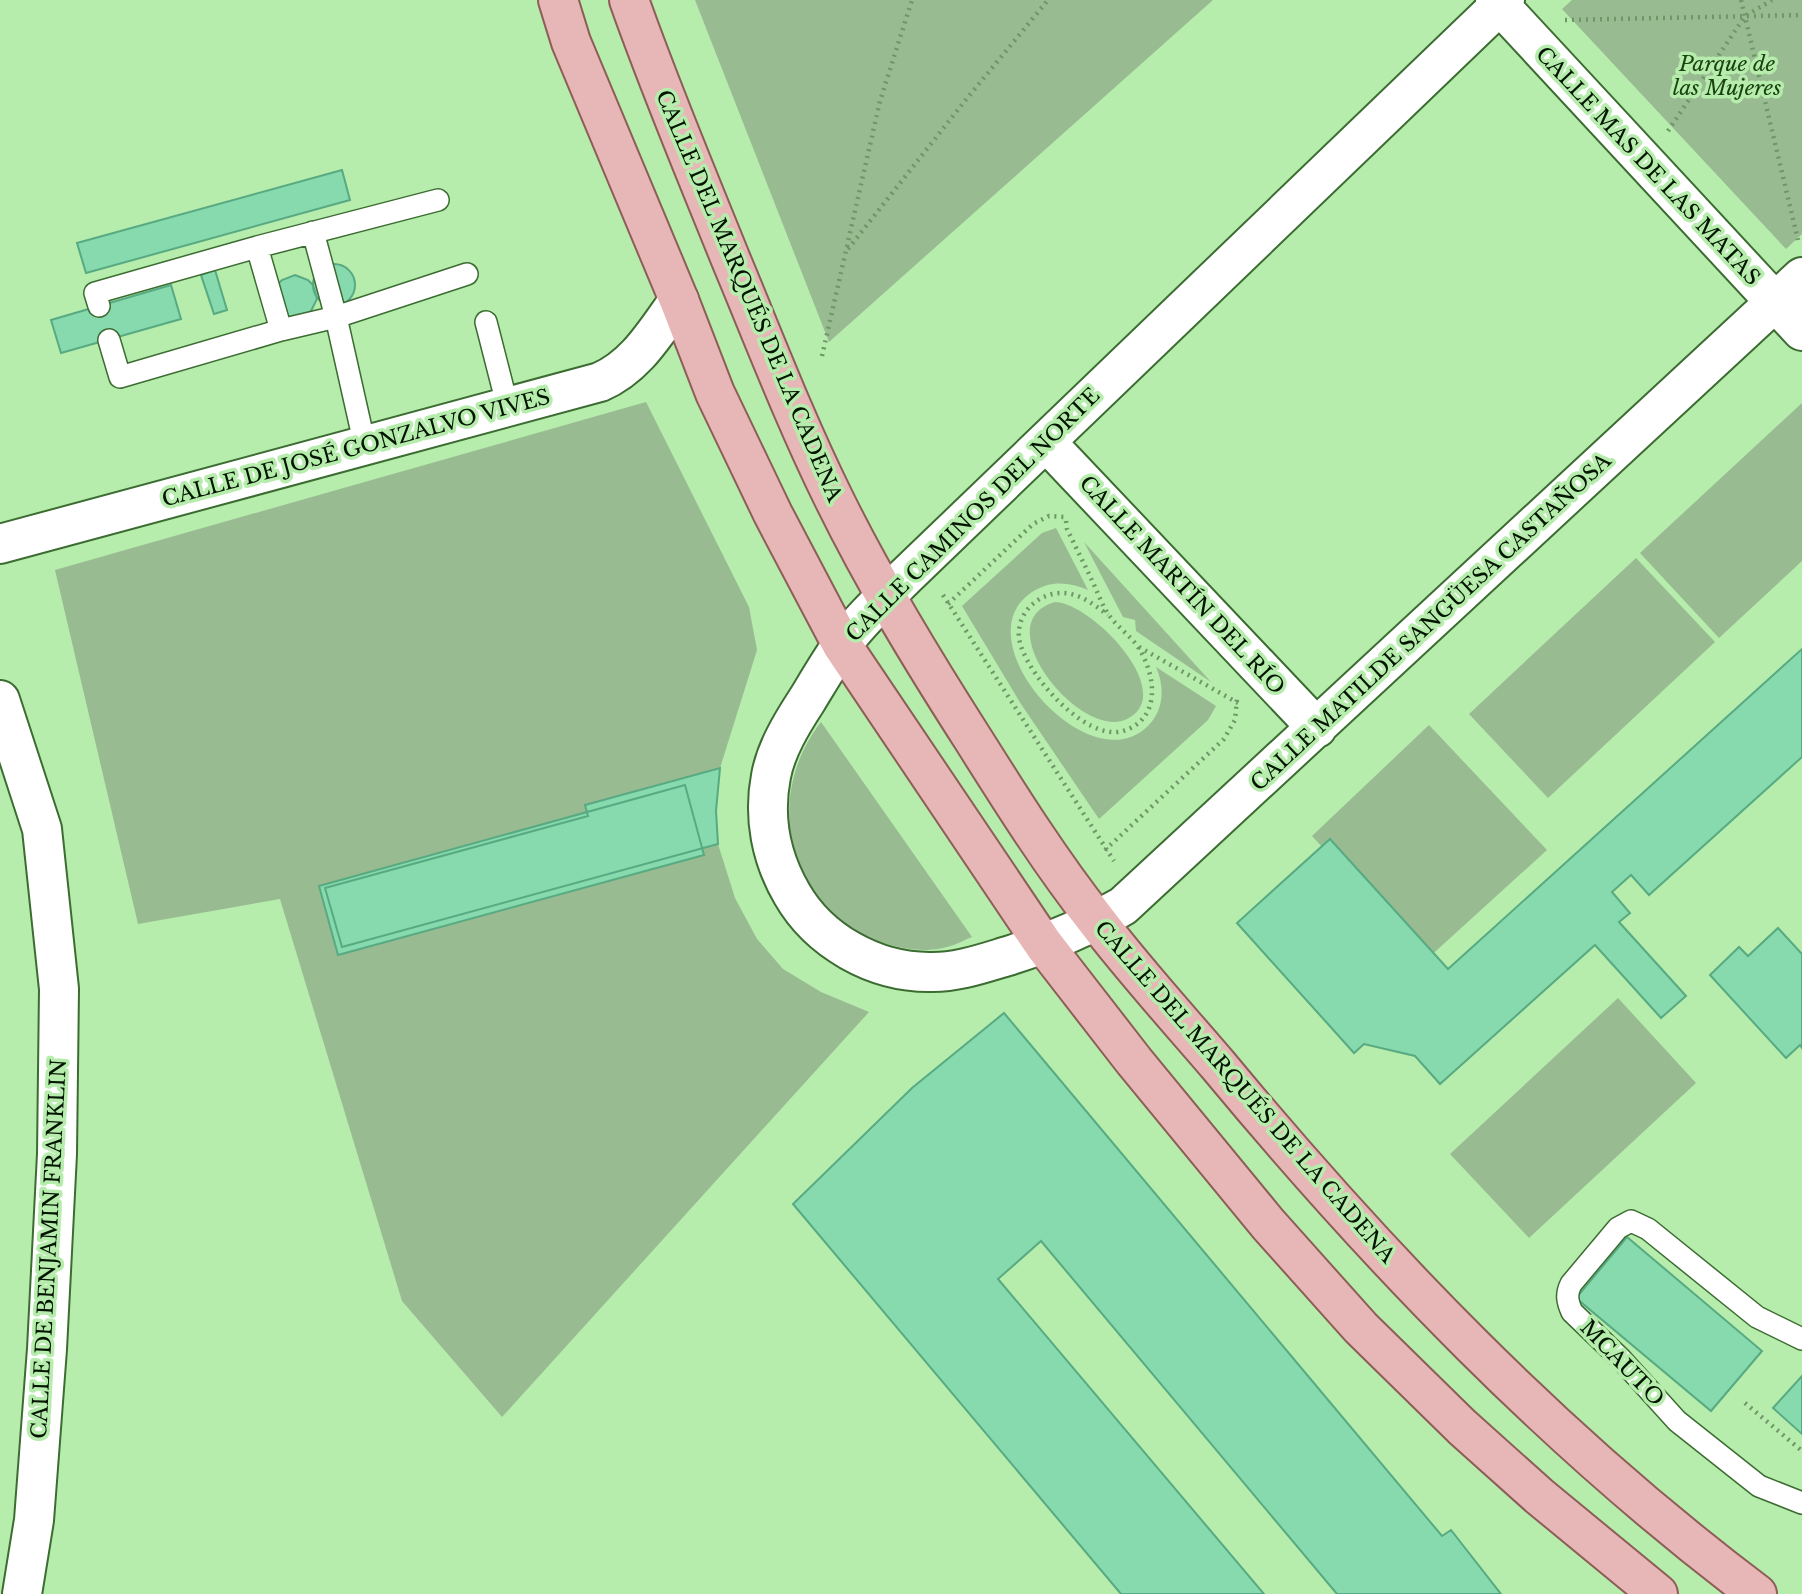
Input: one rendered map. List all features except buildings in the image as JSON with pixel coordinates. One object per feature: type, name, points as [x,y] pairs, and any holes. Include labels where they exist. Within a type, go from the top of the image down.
[{"type":"main road","points":[[558,0],[571,42],[715,393],[755,479],[842,645],[1044,945],[1143,1072],[1268,1224],[1361,1328],[1462,1427],[1539,1496],[1658,1594]]},
{"type":"main road","name":"CALLE DEL MARQUÉS DE LA CADENA","points":[[629,0],[653,67],[781,382],[832,495],[887,596],[985,759],[1046,852],[1097,922],[1274,1132],[1433,1307],[1500,1374],[1600,1466],[1719,1566],[1757,1594]]},
{"type":"street","name":"CALLE CAMINOS DEL NORTE","points":[[1044,945],[956,970],[930,973],[908,971],[869,960],[833,940],[813,924],[796,901],[785,883],[771,843],[768,824],[771,775],[784,740],[798,713],[842,645],[887,596],[1500,2]]},
{"type":"street","name":"CALLE MAS DE LAS MATAS","points":[[1500,2],[1802,331]]},
{"type":"street","name":"CALLE MATILDE SANGÜESA CASTAÑOSA","points":[[1044,945],[1097,922],[1139,892],[1775,303],[1800,259]]},
{"type":"street","name":"CALLE DE JOSÉ GONZALVO VIVES","points":[[0,544],[600,382],[617,375],[638,355],[679,300]]},
{"type":"street","name":"CALLE MARTÍN DEL RÍO","points":[[1046,442],[1317,728]]},
{"type":"street","name":"CALLE DE BENJAMIN FRANKLIN","points":[[0,700],[42,829],[59,989],[57,1154],[47,1349],[34,1520],[22,1594]]},
{"type":"lane","points":[[99,306],[95,293],[438,200]]},
{"type":"lane","points":[[313,232],[336,317],[365,446]]},
{"type":"lane","points":[[257,247],[281,330]]},
{"type":"lane","points":[[109,340],[120,377],[281,330],[336,317],[467,274]]},
{"type":"lane","points":[[486,322],[509,408]]},
{"type":"lane","name":"MCAUTO","points":[[1802,1339],[1757,1317],[1648,1229],[1631,1221],[1618,1228],[1571,1284],[1567,1293],[1572,1312],[1621,1359],[1678,1421],[1765,1490],[1802,1503]]},
{"type":"path","points":[[822,356],[880,101],[912,0]]},
{"type":"path","points":[[848,250],[1048,0]]},
{"type":"path","points":[[1741,0],[1800,259]]},
{"type":"path","points":[[1646,163],[1745,16],[1772,0]]},
{"type":"path","points":[[1555,21],[1802,15]]},
{"type":"path","points":[[948,604],[1033,524],[1049,516],[1065,517],[1074,522]]},
{"type":"path","points":[[1065,517],[1067,529],[1108,615]]},
{"type":"path","points":[[923,560],[948,604],[1105,850],[1139,892]]},
{"type":"path","points":[[1138,647],[1150,674],[1153,697],[1147,714],[1135,726],[1119,732],[1102,730],[1080,719],[1049,693],[1030,667],[1019,637],[1022,618],[1033,601],[1049,594],[1071,593],[1087,600],[1108,615],[1138,647],[1238,703]]},
{"type":"path","points":[[1105,850],[1224,739],[1235,720],[1238,703],[1233,690]]},
{"type":"path","points":[[1745,1403],[1802,1451]]},
{"type":"green space","points":[[695,0],[1213,0],[829,342]]},
{"type":"green space","name":"Parque de las Mujeres","points":[[1572,0],[1802,0],[1802,234],[1786,249],[1562,9]]},
{"type":"green space","points":[[646,402],[749,607],[757,650],[720,768],[716,811],[718,844],[735,898],[757,939],[783,969],[821,992],[869,1012],[502,1417],[402,1301],[280,899],[138,924],[55,570]]},
{"type":"green space","points":[[1802,403],[1802,561],[1719,638],[1640,553]]},
{"type":"green space","points":[[1056,528],[1088,590],[1067,584],[1039,588],[1032,592],[1014,614],[1011,641],[1022,671],[1041,699],[1066,722],[1095,737],[1123,739],[1148,726],[1157,713],[1162,690],[1156,667],[1216,706],[1208,720],[1099,819],[1021,704],[962,606],[1042,533]]},
{"type":"green space","points":[[1084,542],[1211,682],[1136,631],[1135,620],[1123,617]]},
{"type":"green space","points":[[1636,558],[1715,642],[1548,798],[1469,714]]},
{"type":"green space","points":[[1055,602],[1071,606],[1089,617],[1124,651],[1137,671],[1143,690],[1140,707],[1127,719],[1108,721],[1086,713],[1065,697],[1047,677],[1034,654],[1030,632],[1036,614]]},
{"type":"green space","points":[[821,722],[972,937],[931,950],[884,943],[851,928],[825,907],[806,880],[794,850],[789,818],[792,785],[803,752]]},
{"type":"green space","points":[[1429,725],[1547,850],[1426,960],[1312,836]]},
{"type":"green space","points":[[1618,998],[1696,1083],[1529,1238],[1450,1154]]}]
